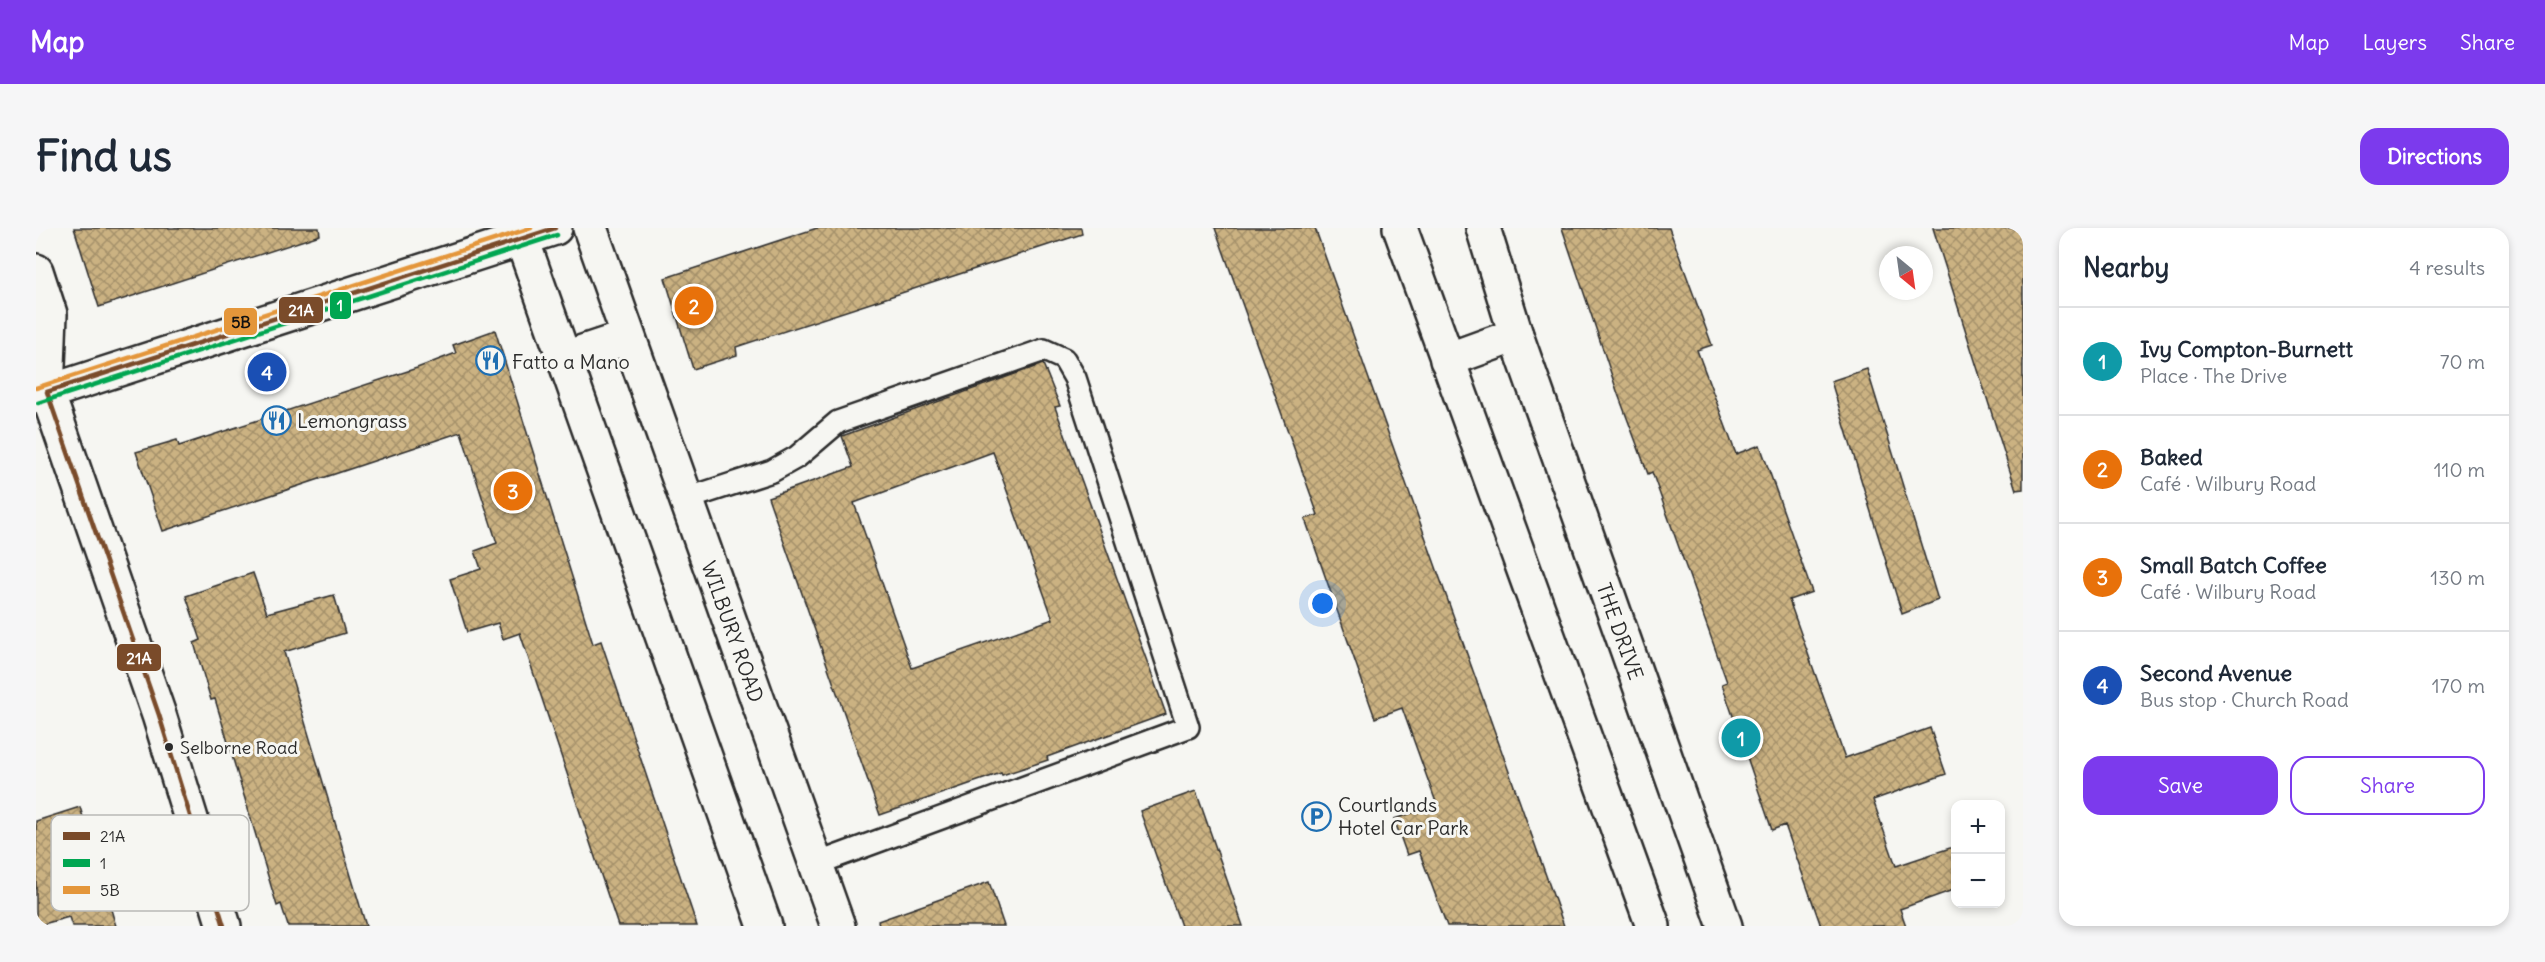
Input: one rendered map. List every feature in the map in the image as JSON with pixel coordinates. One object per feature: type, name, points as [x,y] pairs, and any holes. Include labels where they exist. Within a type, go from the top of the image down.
[{"type":"street","points":[[40,389],[520,234],[555,228]]},
{"type":"street","name":"WILBURY ROAD","points":[[590,228],[838,926]]},
{"type":"street","points":[[1400,228],[1653,926]]},
{"type":"street","name":"THE DRIVE","points":[[1484,228],[1516,335],[1725,926]]},
{"type":"street","points":[[520,234],[765,926]]},
{"type":"street","points":[[36,271],[50,314],[40,389],[159,715],[190,815]]},
{"type":"street","points":[[1447,360],[1516,335]]},
{"type":"street","points":[[565,358],[628,337]]},
{"type":"street","points":[[219,911],[224,926]]},
{"type":"lane","points":[[686,499],[772,471],[797,457],[838,422],[1044,350],[1064,359],[1075,378],[1188,727],[816,864]]},
{"type":"building","points":[[74,228],[319,228],[320,235],[99,307]]},
{"type":"building","points":[[817,228],[1081,228],[1082,234],[736,347],[737,355],[693,369],[665,278]]},
{"type":"building","points":[[1215,228],[1315,228],[1564,926],[1447,926],[1419,851],[1407,855],[1394,819],[1437,805],[1402,708],[1375,718],[1305,519],[1318,515]]},
{"type":"building","points":[[1562,228],[1669,228],[1712,345],[1697,350],[1736,454],[1760,445],[1812,592],[1789,600],[1845,758],[1930,728],[1946,774],[1873,800],[1896,866],[1951,848],[1951,891],[1900,909],[1906,926],[1821,926],[1785,825],[1772,830],[1722,684],[1727,682],[1652,472],[1648,474],[1618,394]]},
{"type":"building","points":[[1933,228],[2023,228],[2023,489],[2016,490]]},
{"type":"building","points":[[495,330],[593,644],[601,641],[697,926],[618,926],[520,633],[503,639],[498,623],[467,632],[450,579],[481,569],[475,551],[497,543],[461,432],[163,531],[136,452],[177,440],[179,446],[417,368],[456,353],[453,345]]},
{"type":"building","points":[[1043,364],[1060,406],[1055,407],[1166,714],[1047,757],[1048,760],[1002,775],[1001,773],[880,815],[768,497],[853,467],[842,436]],"holes":[[[993,452],[1053,619],[912,668],[854,503]]]},
{"type":"building","points":[[1867,369],[1938,600],[1902,614],[1831,381]]},
{"type":"building","points":[[253,573],[267,613],[334,595],[345,633],[284,652],[366,926],[288,926],[281,904],[277,906],[215,699],[211,700],[194,643],[201,640],[186,596]]},
{"type":"building","points":[[1196,791],[1243,926],[1181,926],[1140,811]]},
{"type":"building","points":[[80,807],[82,815],[55,815]]},
{"type":"building","points":[[51,816],[51,911],[111,911],[116,926],[72,926],[69,917],[36,926],[36,821]]},
{"type":"building","points":[[989,882],[1004,926],[879,926],[878,921]]},
{"type":"transit line","name":"5B","points":[[36,388],[531,228]]},
{"type":"transit line","name":"21A","points":[[47,392],[555,228]]},
{"type":"transit line","name":"1","points":[[38,403],[557,235]]},
{"type":"transit line","name":"21A","points":[[47,392],[159,715],[190,815]]},
{"type":"transit line","name":"21A","points":[[219,911],[224,926]]},
{"type":"place","name":"Baked","points":[[694,306]]},
{"type":"place","name":"Fatto a Mano","points":[[491,361]]},
{"type":"place","name":"Second Avenue","points":[[267,372]]},
{"type":"place","name":"Lemongrass","points":[[276,420]]},
{"type":"place","name":"Small Batch Coffee","points":[[513,491]]},
{"type":"place","name":"Ivy Compton-Burnett","points":[[1741,738]]},
{"type":"place","name":"Selborne Road","points":[[169,747]]},
{"type":"place","name":"Courtlands Hotel Car Park","points":[[1317,816]]}]
